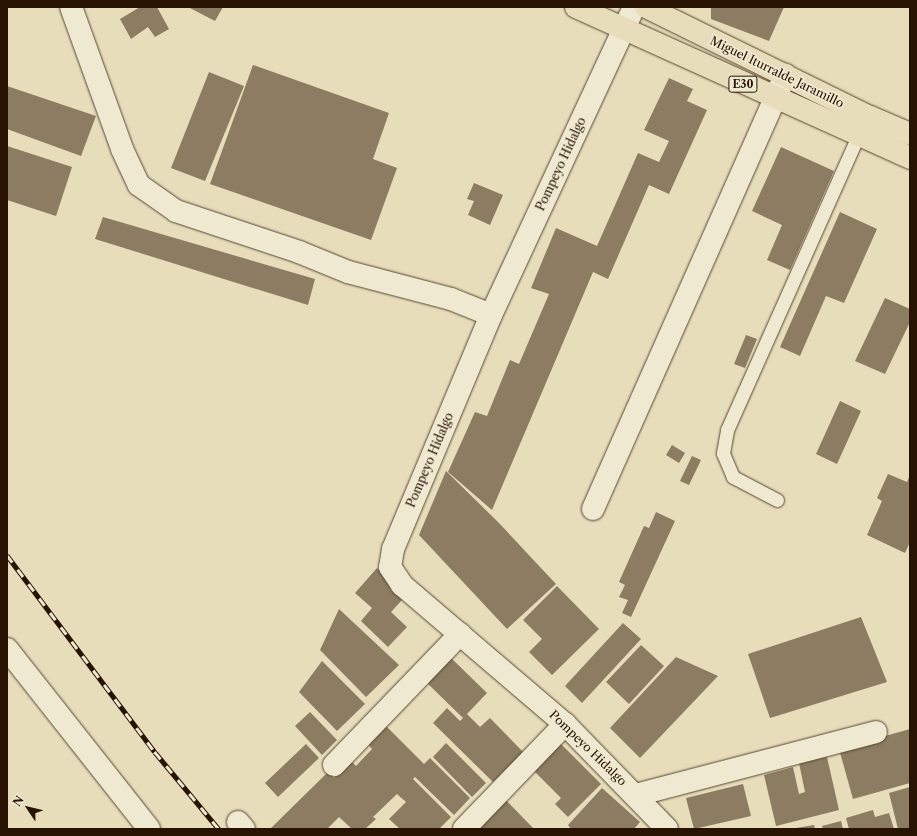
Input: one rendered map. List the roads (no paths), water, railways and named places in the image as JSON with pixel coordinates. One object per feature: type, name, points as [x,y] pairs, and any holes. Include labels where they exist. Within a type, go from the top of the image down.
[{"type":"main road","name":"Miguel Iturralde Jaramillo","points":[[576,7],[858,136],[910,158]]},
{"type":"main road","name":"Miguel Iturralde Jaramillo","points":[[646,7],[910,134]]},
{"type":"street","points":[[71,7],[122,149],[139,185],[176,212],[298,252],[348,272],[451,299],[491,315]]},
{"type":"street","name":"Pompeyo Hidalgo","points":[[634,7],[491,315],[393,549],[390,567],[402,585],[565,724],[636,795],[667,829]]},
{"type":"street","points":[[593,509],[785,75]]},
{"type":"street","points":[[334,765],[460,634]]},
{"type":"street","points":[[7,649],[149,829]]},
{"type":"street","points":[[464,829],[565,724]]},
{"type":"street","points":[[636,795],[876,732]]},
{"type":"lane","points":[[777,500],[733,477],[723,453],[727,430],[858,136]]},
{"type":"railway","points":[[7,555],[155,752],[219,829]]}]
